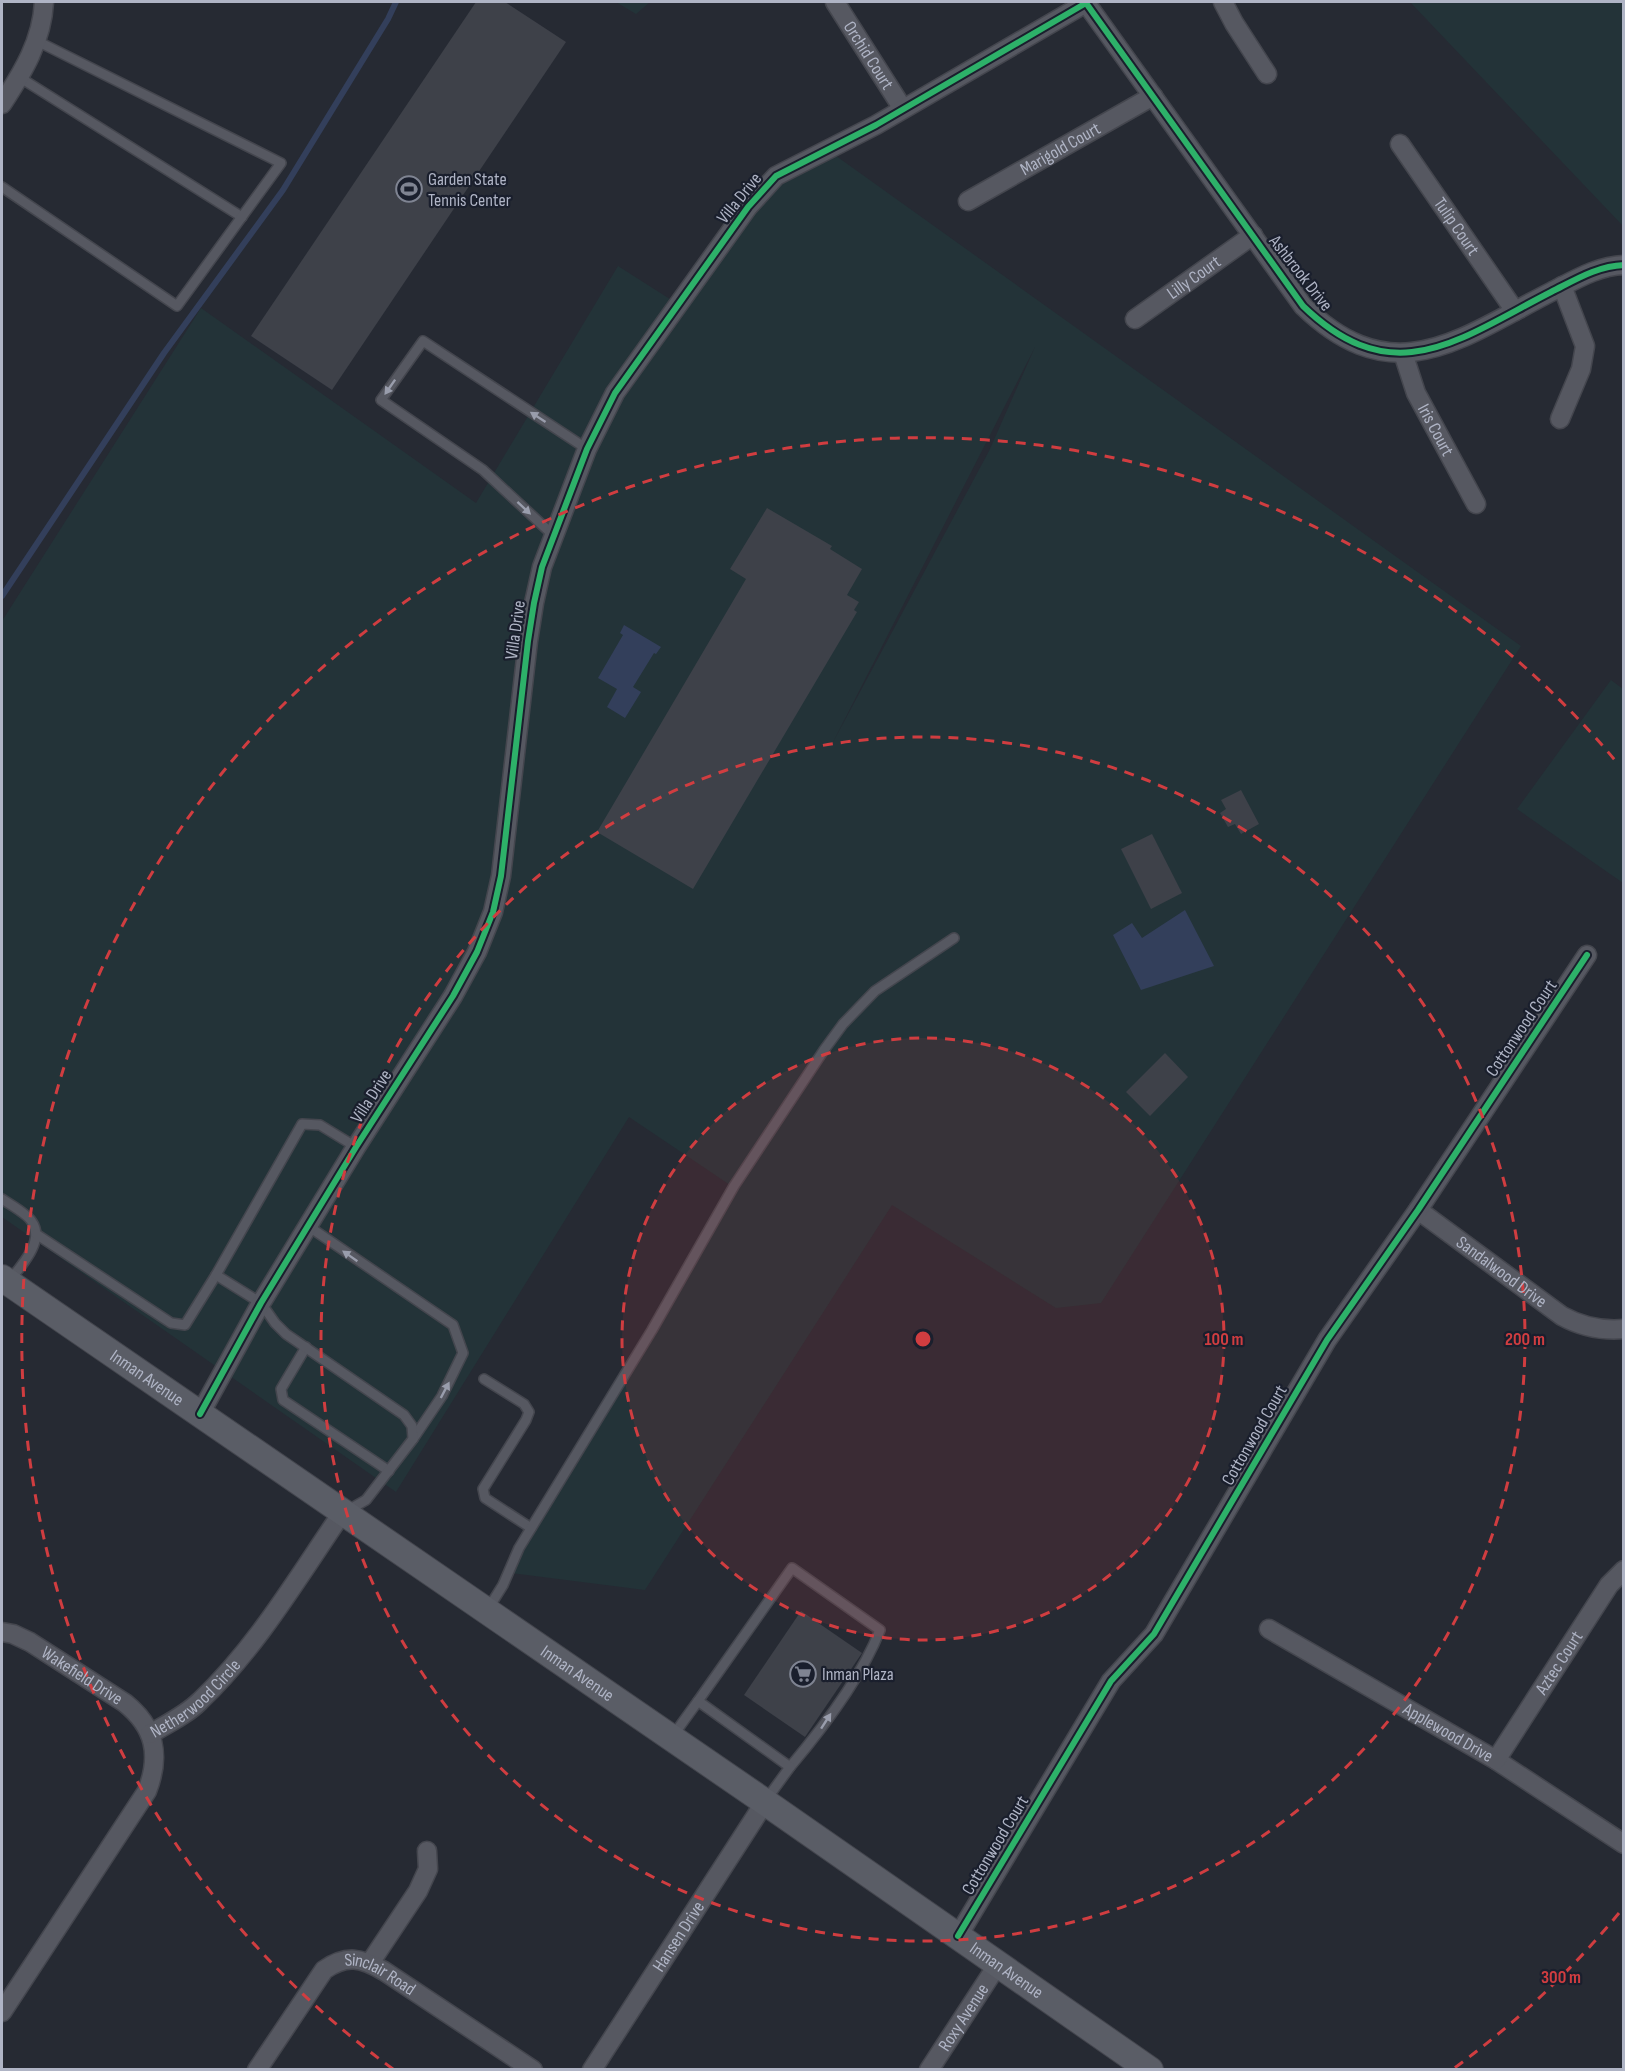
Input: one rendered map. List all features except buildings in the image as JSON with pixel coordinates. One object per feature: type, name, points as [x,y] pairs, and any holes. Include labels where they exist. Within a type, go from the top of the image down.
[{"type":"main road","name":"Inman Avenue","points":[[5,1281],[765,1802],[1150,2070]]},
{"type":"street","points":[[2,105],[28,63],[37,41],[44,2]]},
{"type":"street","name":"Orchid Court","points":[[835,2],[903,109]]},
{"type":"street","points":[[1223,2],[1267,74]]},
{"type":"street","name":"Villa Drive","points":[[200,1414],[261,1303],[453,996],[477,952],[493,912],[501,876],[534,603],[542,567],[587,449],[615,393],[748,207],[776,176],[903,109],[1077,4]]},
{"type":"street","name":"Ashbrook Drive","points":[[1077,4],[1153,96],[1303,306],[1323,325],[1345,339],[1371,349],[1403,353],[1424,351],[1454,343],[1593,270],[1623,265]]},
{"type":"street","name":"Marigold Court","points":[[968,201],[1153,96]]},
{"type":"street","name":"Tulip Court","points":[[1400,144],[1515,311]]},
{"type":"street","name":"Lilly Court","points":[[1136,319],[1253,235]]},
{"type":"street","points":[[1560,419],[1581,369],[1585,346],[1562,286]]},
{"type":"street","name":"Iris Court","points":[[1403,353],[1416,393],[1476,504]]},
{"type":"street","name":"Cottonwood Court","points":[[958,1936],[1111,1681],[1154,1634],[1327,1340],[1418,1210],[1587,955]]},
{"type":"street","name":"Sandalwood Drive","points":[[1418,1210],[1562,1316],[1578,1324],[1605,1330],[1623,1329]]},
{"type":"street","name":"Netherwood Circle","points":[[2,2013],[147,1791],[152,1778],[155,1757],[150,1734],[199,1702],[227,1672],[256,1636],[342,1513]]},
{"type":"street","name":"Aztec Court","points":[[1496,1760],[1609,1585],[1623,1570]]},
{"type":"street","name":"Applewood Drive","points":[[1269,1629],[1496,1760],[1623,1844]]},
{"type":"street","name":"Wakefield Drive","points":[[2,1632],[13,1634],[30,1642],[125,1702],[136,1712],[150,1734]]},
{"type":"street","name":"Hansen Drive","points":[[592,2070],[765,1802]]},
{"type":"street","points":[[370,1963],[418,1892],[428,1869],[428,1851]]},
{"type":"street","name":"Sinclair Road","points":[[257,2070],[324,1970],[346,1959],[358,1959],[370,1963],[533,2070]]},
{"type":"street","name":"Roxy Avenue","points":[[929,2070],[998,1964]]},
{"type":"lane","points":[[2,187],[177,306],[281,163],[37,41]]},
{"type":"lane","points":[[19,77],[242,217]]},
{"type":"lane","points":[[554,535],[483,470],[381,400],[423,341],[587,449]]},
{"type":"lane","points":[[487,1611],[503,1586],[519,1548],[669,1300],[734,1186],[824,1050],[843,1024],[875,991],[954,938]]},
{"type":"lane","points":[[36,1234],[171,1323],[185,1325],[302,1124],[320,1125],[356,1148]]},
{"type":"lane","points":[[2,1199],[32,1221],[36,1234],[29,1255],[5,1281]]},
{"type":"lane","points":[[308,1226],[453,1325],[463,1353],[442,1396],[413,1439],[366,1500],[342,1513]]},
{"type":"lane","points":[[216,1275],[261,1303],[275,1323],[404,1415],[412,1426],[413,1439]]},
{"type":"lane","points":[[306,1347],[281,1389],[283,1400],[389,1470]]},
{"type":"lane","points":[[484,1379],[524,1404],[529,1412],[483,1489],[485,1498],[531,1528]]},
{"type":"lane","points":[[671,1738],[792,1568],[880,1630],[873,1648],[816,1736],[765,1802]]},
{"type":"lane","points":[[698,1701],[790,1767]]},
{"type":"shaded area","points":[[616,2],[650,2],[636,14]]},
{"type":"shaded area","points":[[1410,2],[1623,2],[1623,226]]},
{"type":"shaded area","points":[[825,148],[1521,646],[1101,1303],[1056,1308],[892,1205],[645,1590],[511,1573],[736,1189],[629,1117],[396,1492],[2,1217],[2,621],[201,308],[476,503],[618,266],[673,301],[738,206]],"holes":[[[1035,347],[989,451],[831,746]]]},
{"type":"shaded area","points":[[1611,680],[1623,689],[1623,883],[1517,809]]},
{"type":"water","points":[[624,625],[661,647],[656,654],[654,653],[633,687],[641,692],[625,718],[607,707],[617,689],[598,678],[623,635],[620,633]]},
{"type":"water","points":[[1185,910],[1214,966],[1141,990],[1113,935],[1132,923],[1142,938]]},
{"type":"waterway","points":[[2,596],[164,353],[283,190],[388,19],[396,2]]},
{"type":"cycle path","points":[[1086,3],[1303,306],[1336,333],[1367,348],[1397,353],[1427,350],[1486,326],[1586,274],[1624,265]]},
{"type":"cycle path","points":[[200,1414],[261,1303],[356,1147],[453,996],[477,952],[493,912],[501,876],[528,641],[542,567],[587,449],[615,393],[748,207],[776,176],[876,125],[1086,3]]},
{"type":"cycle path","points":[[958,1936],[1111,1681],[1154,1634],[1327,1340],[1418,1210],[1587,955]]},
{"type":"place","name":"Garden State Tennis Center","points":[[409,189]]},
{"type":"place","name":"Inman Plaza","points":[[803,1674]]}]
